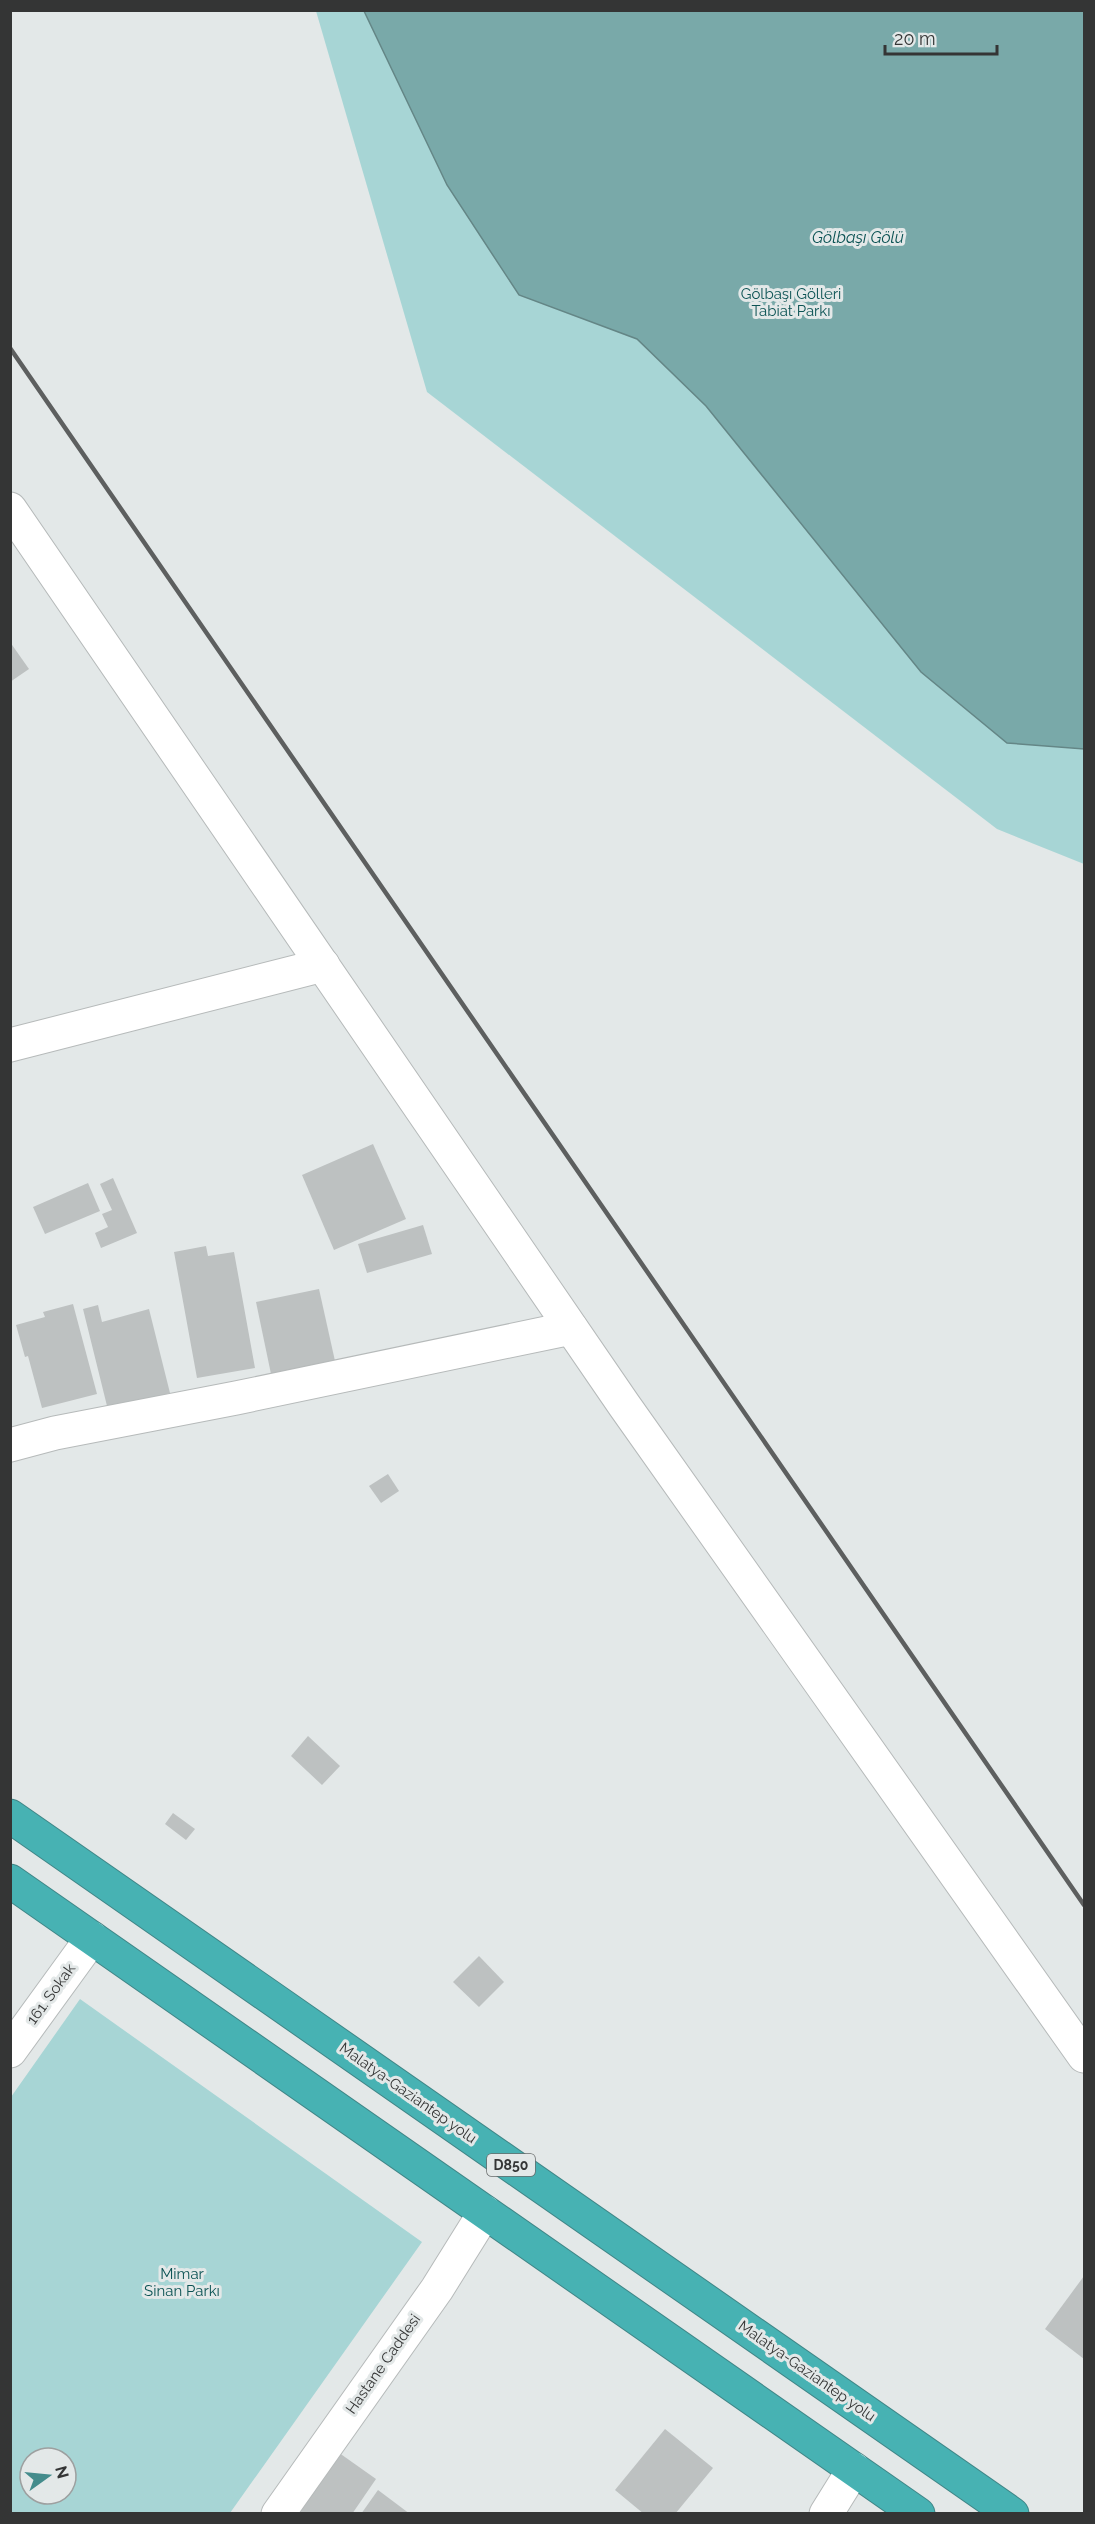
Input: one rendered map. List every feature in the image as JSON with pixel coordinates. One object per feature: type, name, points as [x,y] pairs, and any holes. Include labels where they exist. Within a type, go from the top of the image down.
[{"type":"highway","name":"Malatya-Gaziantep yolu","points":[[10,1816],[1012,2514]]},
{"type":"highway","points":[[10,1881],[918,2514]]},
{"type":"street","points":[[10,508],[571,1328],[1084,2056]]},
{"type":"street","points":[[10,1045],[323,965]]},
{"type":"street","points":[[10,1445],[55,1433],[571,1328]]},
{"type":"street","name":"161. Sokak","points":[[10,2051],[92,1938]]},
{"type":"street","name":"Hastane Caddesi","points":[[278,2514],[437,2289],[485,2212]]},
{"type":"street","points":[[826,2514],[854,2469]]},
{"type":"green space","name":"Gölbaşı Gölü","points":[[316,11],[1084,11],[1084,864],[997,829],[427,392]]},
{"type":"green space","name":"Mimar Sinan Parkı","points":[[80,1999],[422,2242],[230,2513],[11,2513],[11,2097]]},
{"type":"water","name":"Gölbaşı Gölü","points":[[364,11],[1084,11],[1084,749],[1007,743],[921,672],[706,406],[637,339],[519,295],[447,185]]},
{"type":"building","points":[[10,642],[29,669],[10,682]]},
{"type":"building","points":[[373,1144],[406,1219],[334,1250],[302,1175]]},
{"type":"building","points":[[113,1178],[137,1233],[101,1248],[95,1233],[108,1227],[102,1214],[112,1210],[100,1184]]},
{"type":"building","points":[[88,1183],[100,1211],[45,1234],[33,1207]]},
{"type":"building","points":[[423,1225],[432,1254],[367,1273],[358,1244]]},
{"type":"building","points":[[206,1246],[208,1256],[234,1252],[255,1368],[197,1378],[174,1252]]},
{"type":"building","points":[[319,1289],[335,1361],[271,1374],[256,1302]]},
{"type":"building","points":[[73,1304],[97,1394],[42,1408],[28,1356],[25,1357],[16,1325],[45,1317],[43,1312]]},
{"type":"building","points":[[98,1305],[102,1322],[149,1309],[170,1393],[108,1410],[83,1309]]},
{"type":"building","points":[[388,1474],[399,1491],[381,1503],[369,1486]]},
{"type":"building","points":[[308,1736],[340,1766],[322,1785],[291,1756]]},
{"type":"building","points":[[173,1813],[195,1829],[186,1840],[165,1824]]},
{"type":"building","points":[[479,1956],[504,1982],[479,2007],[453,1982]]},
{"type":"building","points":[[1084,2276],[1084,2359],[1045,2329]]},
{"type":"building","points":[[665,2429],[713,2468],[675,2514],[644,2514],[615,2490]]},
{"type":"building","points":[[335,2450],[376,2479],[352,2514],[289,2514]]},
{"type":"building","points":[[378,2490],[410,2514],[361,2514]]},
{"type":"railway","points":[[10,348],[1084,1905]]},
{"type":"park label","name":"Gölbaşı Gölleri Tabiat Parkı","points":[[791,302]]}]
